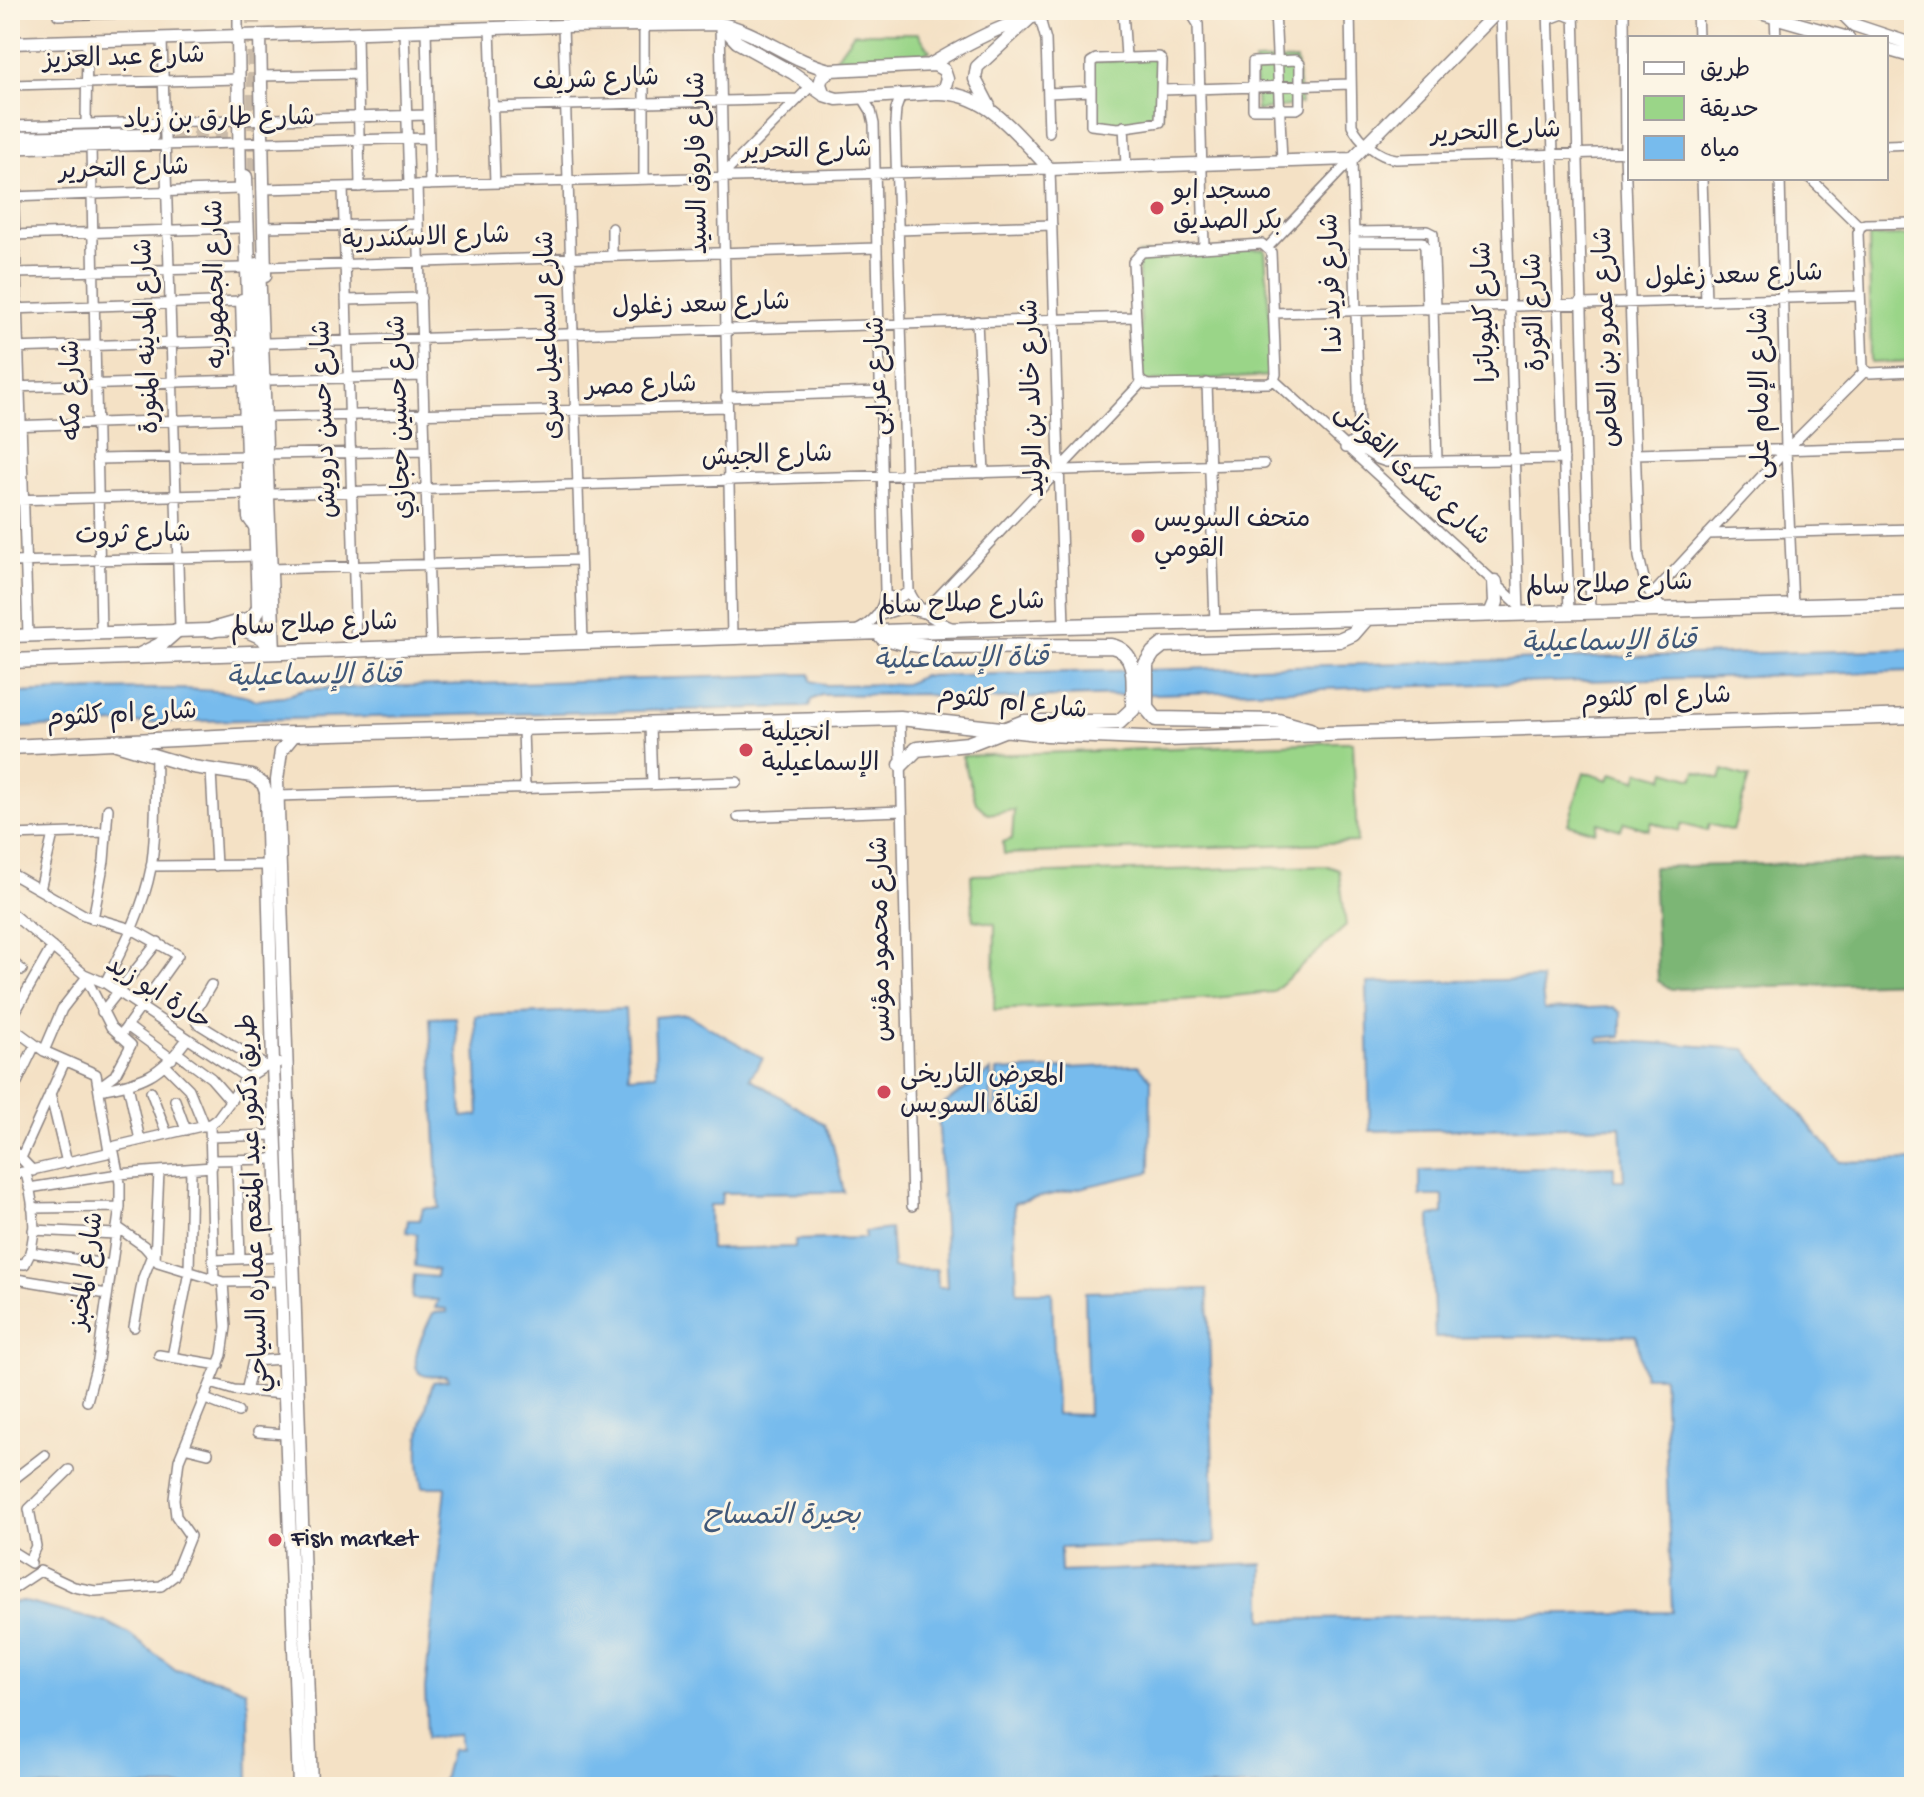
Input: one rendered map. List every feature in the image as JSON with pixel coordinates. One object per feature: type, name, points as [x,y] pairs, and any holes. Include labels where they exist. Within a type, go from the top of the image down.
[{"type":"highway","points":[[11,138],[151,136]]},
{"type":"highway","name":"شارع الجمهوريه","points":[[251,178],[262,527],[270,569],[273,652]]},
{"type":"highway","name":"شارع الجمهوريه","points":[[212,630],[256,615],[259,607],[257,556],[262,527]]},
{"type":"highway","points":[[1491,614],[1496,602],[1495,582]]},
{"type":"highway","name":"شارع صلاح سالم","points":[[10,661],[1366,619],[1491,614],[1518,609],[1590,612],[1914,603]]},
{"type":"highway","points":[[1139,663],[1163,645],[1339,640],[1353,634],[1366,619]]},
{"type":"highway","points":[[133,657],[151,650],[178,630]]},
{"type":"highway","points":[[870,632],[904,643],[935,647],[1111,646],[1124,651],[1139,663]]},
{"type":"highway","points":[[1139,663],[1140,708]]},
{"type":"highway","points":[[901,765],[917,749],[968,744],[1017,723],[1119,722],[1140,708]]},
{"type":"highway","points":[[1140,708],[1162,721],[1278,721],[1317,734]]},
{"type":"highway","name":"شارع ام كلثوم","points":[[10,747],[295,734],[900,718],[1121,739],[1914,716]]},
{"type":"main road","points":[[930,65],[1000,28],[1035,16],[1081,10]]},
{"type":"main road","points":[[1352,159],[1483,16],[1500,10]]},
{"type":"main road","points":[[1750,10],[1841,36]]},
{"type":"main road","points":[[1808,10],[1832,10]]},
{"type":"main road","points":[[1839,10],[1854,25],[1887,36]]},
{"type":"main road","points":[[1035,16],[977,67],[975,73],[977,86],[992,110],[1050,169]]},
{"type":"main road","points":[[720,24],[737,42],[793,73],[824,95],[837,99],[962,94],[992,110]]},
{"type":"main road","points":[[10,43],[720,24],[740,30],[805,63],[830,70],[940,66],[947,79],[944,89],[935,93]]},
{"type":"main road","name":"شارع الجمهوريه","points":[[238,37],[239,141],[251,178],[263,227],[265,267],[272,515],[262,527],[249,518],[241,228],[251,178],[262,141],[260,36]]},
{"type":"main road","points":[[1888,36],[1914,45]]},
{"type":"main road","points":[[1888,50],[1914,57]]},
{"type":"main road","points":[[824,95],[821,81],[830,70]]},
{"type":"main road","name":"شارع التحرير","points":[[1050,169],[1352,159]]},
{"type":"main road","points":[[10,636],[178,630],[249,631],[262,638],[273,652]]},
{"type":"main road","name":"طريق دكتور عبد المنعم عماره السياحي","points":[[295,734],[284,745],[278,758],[274,1064],[311,1787]]},
{"type":"main road","name":"طريق دكتور عبد المنعم عماره السياحي","points":[[105,741],[211,771],[248,775],[263,784],[266,792],[279,1257],[299,1787]]},
{"type":"street","points":[[58,15],[224,10]]},
{"type":"street","points":[[233,10],[238,15],[238,37]]},
{"type":"street","points":[[1123,10],[1126,57]]},
{"type":"street","points":[[1189,10],[1198,24],[1204,247]]},
{"type":"street","points":[[1275,10],[1282,161]]},
{"type":"street","points":[[1350,10],[1352,125],[1367,143]]},
{"type":"street","name":"شارع كليوباترا","points":[[1500,10],[1518,609]]},
{"type":"street","name":"شارع عمرو بن العاص","points":[[1624,10],[1628,152]]},
{"type":"street","points":[[1697,10],[1698,36]]},
{"type":"street","points":[[1549,15],[1573,14]]},
{"type":"street","name":"شارع الثورة","points":[[1573,14],[1590,612]]},
{"type":"street","name":"شارع الثورة","points":[[1549,15],[1569,612]]},
{"type":"street","points":[[1035,16],[1046,40],[1049,132]]},
{"type":"street","points":[[1775,17],[1776,36]]},
{"type":"street","name":"شارع فاروق السيد","points":[[720,24],[732,637]]},
{"type":"street","points":[[644,25],[644,179]]},
{"type":"street","name":"شارع اسماعيل سرى","points":[[563,26],[583,642]]},
{"type":"street","points":[[490,28],[495,183]]},
{"type":"street","points":[[426,30],[430,185]]},
{"type":"street","name":"شارع حسين حجازي","points":[[404,31],[408,139],[418,224],[431,647]]},
{"type":"street","points":[[357,33],[360,187]]},
{"type":"street","name":"شارع المدينه المنورة","points":[[162,40],[178,630]]},
{"type":"street","points":[[86,124],[87,42]]},
{"type":"street","points":[[10,50],[16,425],[23,500],[28,635]]},
{"type":"street","points":[[1157,56],[1161,59],[1162,90],[1160,122],[1095,128],[1091,125],[1091,62],[1096,59],[1157,56]]},
{"type":"street","points":[[1253,62],[1299,62],[1301,85],[1300,107],[1297,109],[1253,109],[1253,62]]},
{"type":"street","points":[[260,76],[358,74]]},
{"type":"street","name":"شارع عبد العزيز","points":[[11,85],[238,79]]},
{"type":"street","points":[[1162,90],[1351,84]]},
{"type":"street","points":[[722,176],[810,87]]},
{"type":"street","points":[[1048,93],[1091,91]]},
{"type":"street","name":"شارع عرابى","points":[[901,95],[895,116],[909,591]]},
{"type":"street","name":"شارع عرابى","points":[[863,98],[873,117],[883,476],[885,595],[876,617]]},
{"type":"street","name":"شارع شريف","points":[[492,107],[798,99]]},
{"type":"street","name":"شارع طارق بن زياد","points":[[11,138],[86,124],[428,115]]},
{"type":"street","points":[[1124,126],[1126,166]]},
{"type":"street","name":"شارع طارق بن زياد","points":[[11,138],[91,146],[428,138]]},
{"type":"street","name":"شارع التحرير","points":[[1367,143],[1379,154],[1392,159],[1628,152]]},
{"type":"street","points":[[1888,145],[1914,144]]},
{"type":"street","name":"شارع مكه","points":[[91,146],[101,633]]},
{"type":"street","points":[[1268,247],[1352,159]]},
{"type":"street","name":"شارع فريد ندا","points":[[1345,448],[1355,440],[1358,432],[1352,159]]},
{"type":"street","name":"شارع التحرير","points":[[12,197],[167,192],[251,178],[360,187],[1050,169]]},
{"type":"street","name":"شارع خالد بن الوليد","points":[[1050,169],[1064,626]]},
{"type":"street","name":"شارع عمرو بن العاص","points":[[1628,180],[1640,568],[1651,596],[1662,609]]},
{"type":"street","points":[[1702,180],[1706,301]]},
{"type":"street","name":"شارع الإمام على","points":[[1780,180],[1793,606]]},
{"type":"street","points":[[1812,180],[1860,227],[1859,296],[1862,367],[1865,371]]},
{"type":"street","name":"شارع حسن درويش","points":[[343,187],[356,650]]},
{"type":"street","points":[[1860,227],[1865,224],[1914,223]]},
{"type":"street","points":[[263,227],[418,224]]},
{"type":"street","points":[[898,230],[1052,225]]},
{"type":"street","points":[[12,235],[241,228]]},
{"type":"street","points":[[612,228],[612,256]]},
{"type":"street","points":[[1355,237],[1419,241],[1424,244],[1432,308],[1437,461]]},
{"type":"street","points":[[1262,244],[1268,247],[1271,252],[1274,313],[1274,380],[1269,383],[1148,385],[1142,382],[1139,378],[1133,262],[1136,256],[1142,252],[1204,247],[1262,244]]},
{"type":"street","name":"شارع الاسكندرية","points":[[265,267],[877,248]]},
{"type":"street","points":[[13,272],[242,268]]},
{"type":"street","name":"شارع سعد زغلول","points":[[1274,313],[1859,296]]},
{"type":"street","points":[[346,300],[421,298]]},
{"type":"street","points":[[14,309],[242,301]]},
{"type":"street","name":"شارع سعد زغلول","points":[[267,343],[1136,317]]},
{"type":"street","points":[[977,321],[984,473]]},
{"type":"street","points":[[14,348],[243,341]]},
{"type":"street","points":[[1651,596],[1786,450],[1865,371],[1914,371]]},
{"type":"street","points":[[268,380],[423,376]]},
{"type":"street","points":[[15,387],[243,380]]},
{"type":"street","name":"شارع شكرى القوتلى","points":[[1274,380],[1495,582],[1518,609]]},
{"type":"street","points":[[923,613],[1142,382]]},
{"type":"street","points":[[1207,383],[1215,623]]},
{"type":"street","name":"شارع مصر","points":[[269,417],[575,412],[880,392]]},
{"type":"street","points":[[16,425],[245,418]]},
{"type":"street","points":[[1635,454],[1914,446]]},
{"type":"street","points":[[1345,448],[1363,448],[1386,462],[1564,459]]},
{"type":"street","points":[[270,454],[425,451]]},
{"type":"street","points":[[97,459],[246,456]]},
{"type":"street","name":"شارع الجيش","points":[[272,494],[1264,464]]},
{"type":"street","points":[[10,500],[248,494]]},
{"type":"street","points":[[1708,534],[1914,529]]},
{"type":"street","name":"شارع ثروت","points":[[10,562],[257,556]]},
{"type":"street","points":[[270,569],[580,560]]},
{"type":"street","points":[[1568,591],[1580,597],[1590,589]]},
{"type":"street","points":[[885,595],[898,599],[909,591],[923,613]]},
{"type":"street","points":[[852,633],[876,617],[896,609],[923,613],[960,630]]},
{"type":"street","name":"شارع محمود مؤنس","points":[[900,718],[912,1206]]},
{"type":"street","points":[[650,726],[652,784]]},
{"type":"street","points":[[523,730],[525,789]]},
{"type":"street","points":[[105,983],[132,929],[151,866],[156,757]]},
{"type":"street","points":[[211,771],[216,866]]},
{"type":"street","points":[[278,796],[737,782]]},
{"type":"street","points":[[93,919],[108,809]]},
{"type":"street","points":[[738,817],[902,811]]},
{"type":"street","points":[[10,835],[107,832]]},
{"type":"street","points":[[40,890],[53,834]]},
{"type":"street","points":[[151,866],[268,865]]},
{"type":"street","points":[[10,873],[93,919],[132,929],[178,955],[120,1036]]},
{"type":"street","points":[[11,916],[85,976],[102,1012],[130,1044],[131,1049],[115,1075],[99,1088]]},
{"type":"street","points":[[102,1012],[158,942]]},
{"type":"street","points":[[52,947],[10,1027],[39,1048],[96,1074],[99,1088]]},
{"type":"street","points":[[10,960],[22,970]]},
{"type":"street","points":[[10,1097],[85,976]]},
{"type":"street","name":"حارة ابو زيد","points":[[85,976],[118,991],[247,1078]]},
{"type":"street","points":[[211,985],[194,1014],[197,1023],[274,1064]]},
{"type":"street","points":[[127,1026],[171,1059],[211,1078],[231,1101]]},
{"type":"street","points":[[99,1088],[128,1085],[144,1079],[171,1059],[187,1039]]},
{"type":"street","points":[[10,1550],[40,1571],[74,1587],[95,1591],[161,1586],[174,1576],[190,1536],[176,1516],[174,1499],[179,1460],[219,1365],[226,1336],[213,1260],[211,1137],[171,1059]]},
{"type":"street","points":[[10,1263],[25,1264],[33,1230],[29,1188],[19,1173],[21,1158],[65,1061]]},
{"type":"street","points":[[19,1173],[207,1125],[217,1119],[247,1078],[274,1064]]},
{"type":"street","points":[[128,1085],[140,1140]]},
{"type":"street","name":"شارع المخبز","points":[[87,1401],[97,1370],[120,1207],[119,1174],[99,1088]]},
{"type":"street","points":[[151,1092],[167,1134]]},
{"type":"street","points":[[50,1093],[67,1163]]},
{"type":"street","points":[[175,1100],[186,1130]]},
{"type":"street","points":[[211,1137],[276,1135]]},
{"type":"street","points":[[10,1147],[21,1158]]},
{"type":"street","points":[[29,1188],[119,1174],[191,1169],[237,1160],[276,1159]]},
{"type":"street","points":[[237,1160],[240,1259]]},
{"type":"street","points":[[172,1357],[189,1272],[191,1169]]},
{"type":"street","points":[[134,1327],[143,1278],[153,1257],[159,1171]]},
{"type":"street","points":[[32,1208],[120,1207]]},
{"type":"street","points":[[33,1230],[116,1230],[153,1257],[189,1272],[218,1281],[280,1281]]},
{"type":"street","points":[[30,1252],[111,1265]]},
{"type":"street","points":[[213,1260],[279,1257]]},
{"type":"street","points":[[10,1278],[107,1294]]},
{"type":"street","points":[[159,1355],[219,1365]]},
{"type":"street","points":[[246,1392],[253,1361],[283,1359]]},
{"type":"street","points":[[211,1383],[246,1392],[284,1394]]},
{"type":"street","points":[[203,1398],[238,1412]]},
{"type":"street","points":[[258,1432],[285,1434]]},
{"type":"street","points":[[184,1447],[208,1453]]},
{"type":"street","points":[[10,1482],[45,1455]]},
{"type":"street","points":[[29,1561],[36,1546],[29,1509],[69,1470]]},
{"type":"street","points":[[10,1591],[40,1571]]},
{"type":"green space","points":[[854,33],[918,33],[930,51],[905,60],[833,62]]},
{"type":"green space","points":[[1159,57],[1162,118],[1095,128],[1091,62]]},
{"type":"green space","points":[[1296,60],[1301,104],[1257,111],[1254,61]]},
{"type":"green space","points":[[1914,235],[1914,361],[1871,363],[1869,237]]},
{"type":"green space","points":[[1265,249],[1273,376],[1143,382],[1138,254]]},
{"type":"green space","points":[[1353,742],[1357,842],[1004,854],[1003,842],[1012,839],[1014,810],[988,814],[976,803],[962,756]]},
{"type":"green space","points":[[1723,770],[1749,778],[1733,831],[1709,824],[1707,831],[1682,824],[1679,831],[1652,822],[1649,830],[1624,822],[1621,830],[1598,823],[1595,832],[1568,824],[1584,772],[1609,780],[1612,773],[1636,780],[1639,771],[1664,778],[1666,771],[1693,779],[1696,771],[1720,779]]},
{"type":"green space","points":[[1914,860],[1914,982],[1671,989],[1658,981],[1653,867]]},
{"type":"green space","points":[[1328,866],[1339,870],[1346,926],[1273,992],[994,1010],[995,924],[973,920],[971,875]]},
{"type":"water","points":[[1914,649],[1914,671],[958,700],[924,694],[821,695],[811,700],[809,707],[10,728],[10,693],[178,689],[239,694],[256,700],[282,697],[307,689],[810,674],[811,681],[826,685],[905,684],[923,676]]},
{"type":"water","name":"بحيرة التمساح","points":[[1541,979],[1544,1010],[1613,1007],[1621,1013],[1621,1036],[1598,1038],[1599,1042],[1745,1049],[1840,1162],[1914,1160],[1914,1787],[441,1787],[451,1750],[461,1749],[459,1735],[427,1737],[425,1689],[446,1487],[423,1487],[419,1446],[433,1382],[449,1380],[447,1376],[421,1374],[416,1362],[419,1344],[433,1313],[447,1312],[446,1309],[435,1308],[438,1300],[412,1299],[414,1275],[436,1277],[437,1270],[415,1266],[417,1234],[406,1232],[408,1220],[420,1220],[423,1208],[439,1208],[430,1018],[456,1017],[462,1117],[479,1115],[475,1016],[625,1009],[629,1076],[656,1074],[654,1017],[686,1014],[763,1058],[750,1078],[824,1124],[833,1145],[844,1192],[722,1193],[721,1205],[709,1205],[710,1249],[795,1247],[795,1240],[865,1238],[865,1232],[890,1229],[893,1268],[937,1269],[938,1287],[947,1287],[938,1108],[991,1071],[991,1116],[995,1115],[997,1071],[1138,1065],[1151,1079],[1150,1172],[1014,1203],[1017,1292],[1052,1292],[1056,1414],[1088,1415],[1085,1292],[1208,1289],[1215,1543],[1060,1548],[1061,1572],[1263,1564],[1263,1620],[1672,1612],[1663,1376],[1644,1376],[1636,1335],[1435,1338],[1430,1216],[1443,1214],[1443,1196],[1420,1196],[1420,1171],[1614,1166],[1614,1180],[1624,1180],[1621,1126],[1370,1131],[1367,983]]},
{"type":"water","points":[[21,1601],[108,1623],[129,1634],[176,1670],[225,1681],[245,1690],[248,1704],[249,1787],[10,1787],[10,1604]]},
{"type":"tunnel","points":[[253,10],[255,179]]},
{"type":"tunnel","points":[[151,136],[231,134],[245,130]]},
{"type":"place","name":"مسجد ابو بكر الصديق","points":[[1157,208]]},
{"type":"place","name":"متحف السويس القومي","points":[[1138,536]]},
{"type":"place","name":"انجيلية الإسماعيلية","points":[[746,750]]},
{"type":"place","name":"المعرض التاريخى لقناة السويس","points":[[884,1092]]},
{"type":"place","name":"Fish market","points":[[275,1540]]},
{"type":"water label","name":"قناة الإسماعيلية","points":[[1609,644]]},
{"type":"water label","name":"قناة الإسماعيلية","points":[[961,661]]},
{"type":"water label","name":"قناة الإسماعيلية","points":[[314,678]]}]
